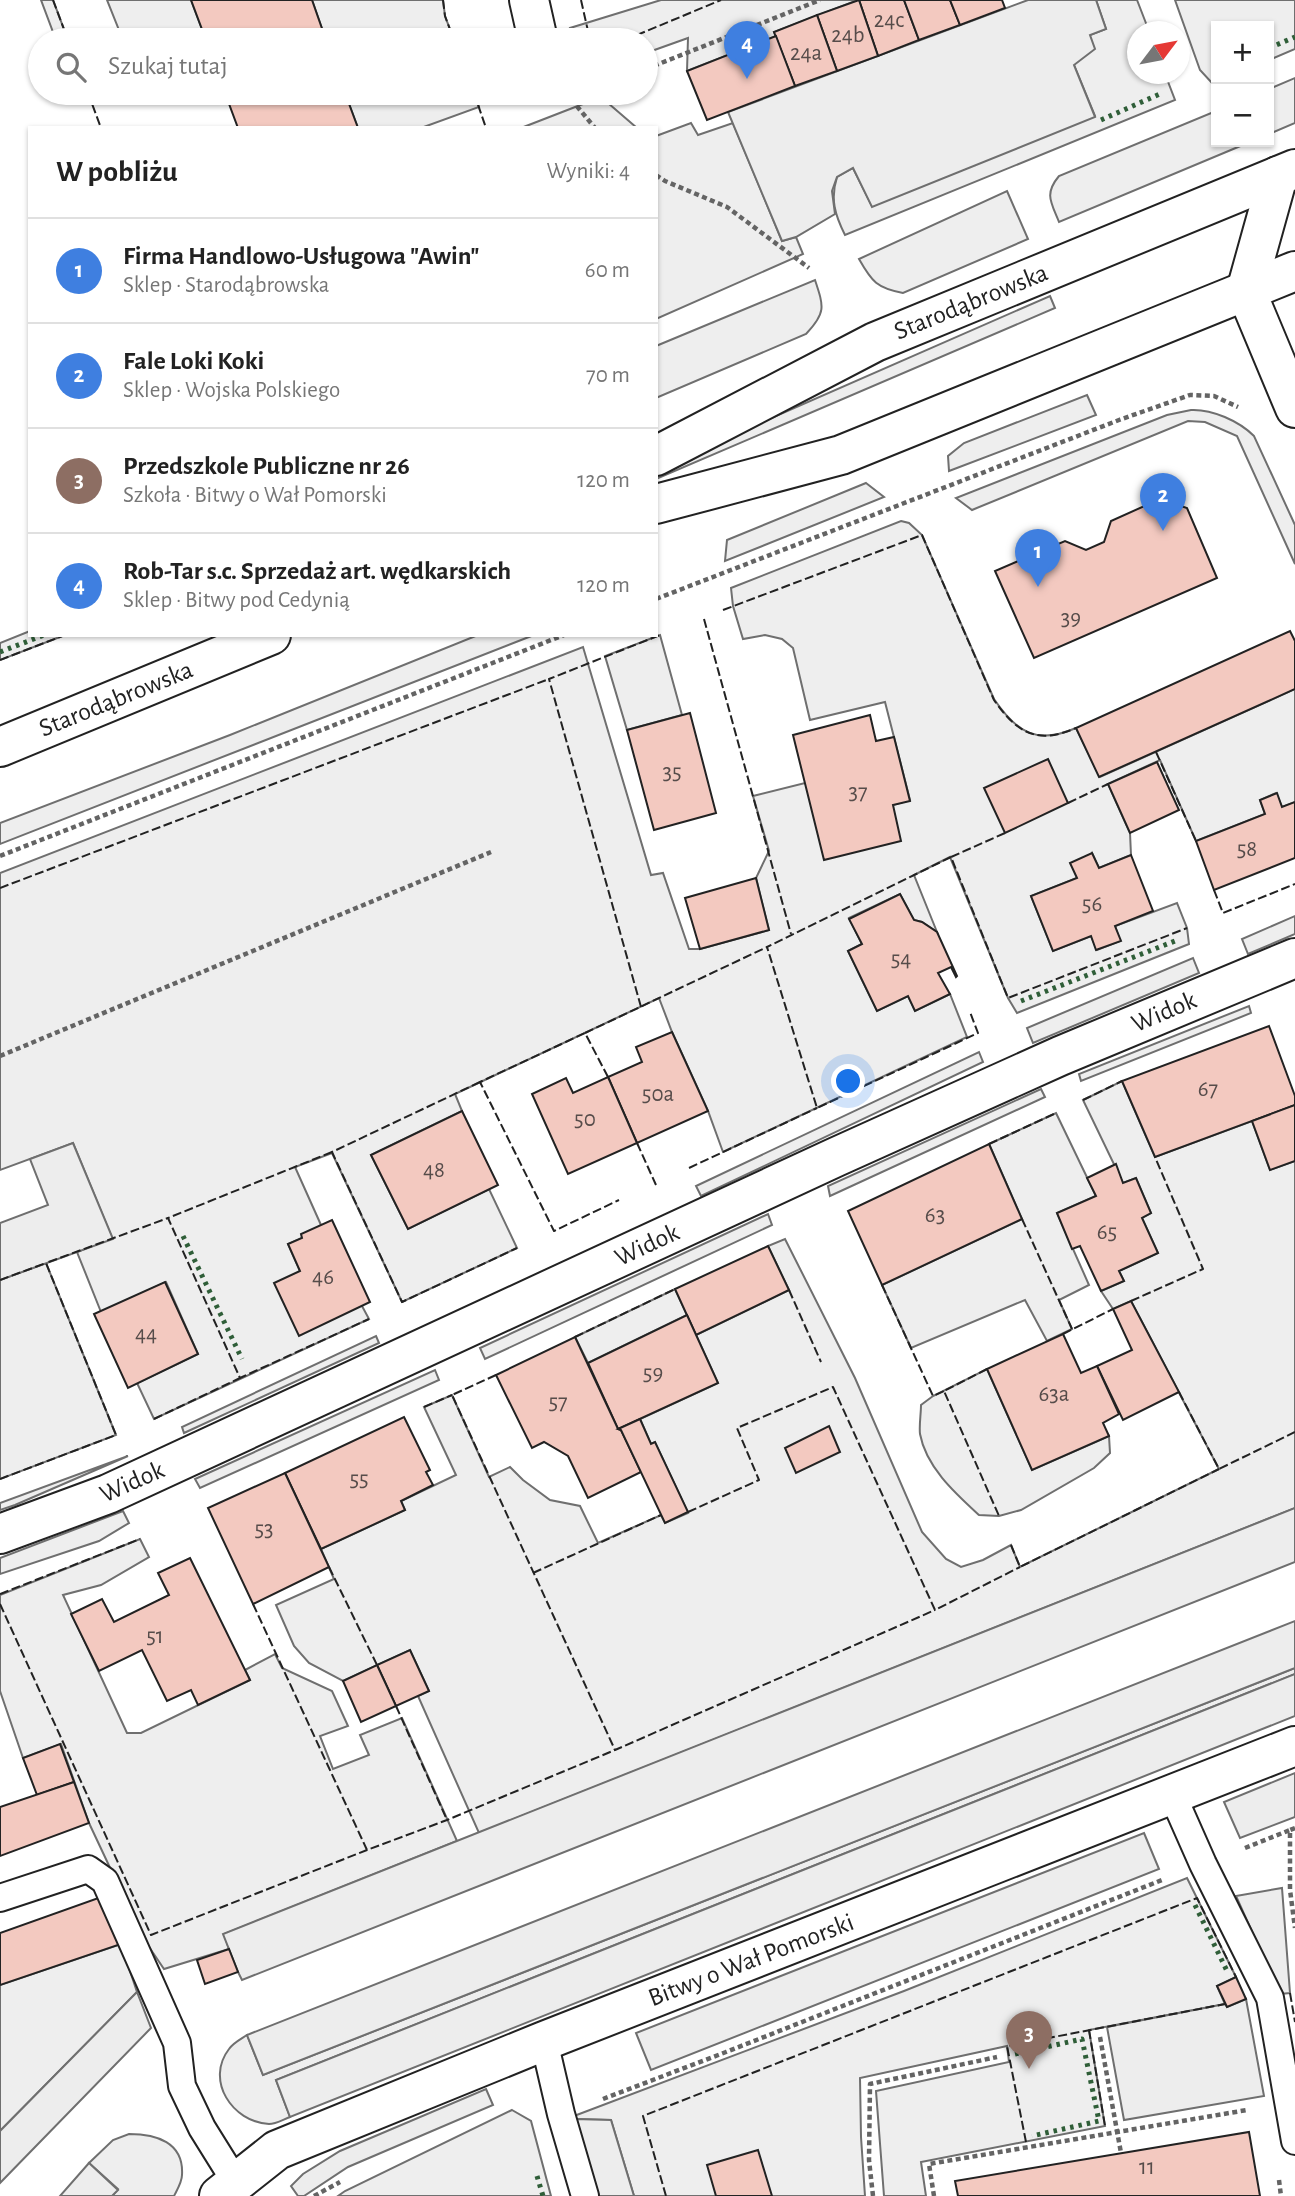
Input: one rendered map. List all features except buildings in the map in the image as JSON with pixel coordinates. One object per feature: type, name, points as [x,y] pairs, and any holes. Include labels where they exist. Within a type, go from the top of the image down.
[{"type":"street","points":[[529,0],[535,28]]},
{"type":"street","points":[[1289,179],[1246,291],[1295,408]]},
{"type":"street","name":"Starodąbrowska","points":[[658,455],[875,342],[1289,179]]},
{"type":"street","points":[[658,503],[841,455],[1295,271]]},
{"type":"street","name":"Starodąbrowska","points":[[0,747],[266,637]]},
{"type":"street","name":"Widok","points":[[0,1534],[108,1494],[836,1157],[1060,1056],[1295,958]]},
{"type":"street","name":"Bitwy o Wał Pomorski","points":[[227,2189],[276,2150],[544,2041],[1295,1746]]},
{"type":"lane","points":[[1172,1794],[1203,1864],[1270,1998],[1295,2141]]},
{"type":"lane","points":[[0,1898],[88,1869],[105,1881],[177,2043],[182,2086],[227,2189]]},
{"type":"lane","points":[[544,2041],[561,2114],[585,2196]]},
{"type":"path","points":[[658,64],[820,0]]},
{"type":"path","points":[[576,105],[592,126]]},
{"type":"path","points":[[658,176],[727,207],[808,268]]},
{"type":"path","points":[[658,598],[1190,395],[1214,396],[1238,406],[1245,415]]},
{"type":"path","points":[[0,856],[559,637]]},
{"type":"path","points":[[0,1056],[491,852]]},
{"type":"path","points":[[561,2114],[726,2052],[1292,1829],[1290,1890],[1295,1928]]},
{"type":"path","points":[[1100,2037],[1121,2154]]},
{"type":"path","points":[[873,2196],[869,2160],[870,2084],[997,2057]]},
{"type":"path","points":[[934,2196],[929,2164],[1289,2103]]},
{"type":"path","points":[[314,2196],[345,2180]]},
{"type":"shaded area","points":[[41,0],[53,0],[64,28],[52,28]]},
{"type":"shaded area","points":[[107,0],[191,0],[202,28],[118,28]]},
{"type":"shaded area","points":[[312,0],[443,0],[450,28],[322,28]]},
{"type":"shaded area","points":[[661,0],[858,0],[774,32],[776,36],[687,71],[688,38],[658,49],[658,28],[570,28]]},
{"type":"shaded area","points":[[1028,0],[1096,0],[1106,29],[1090,35],[1095,49],[1074,65],[1095,117],[872,207],[853,168],[837,177],[832,191],[835,214],[796,237],[782,241],[728,112]]},
{"type":"shaded area","points":[[1096,0],[1137,0],[1145,21],[1127,21],[1127,84],[1169,84],[1175,100],[845,235],[836,214],[834,193],[837,177],[853,168],[872,206],[1095,116],[1074,65],[1090,35],[1106,29]]},
{"type":"shaded area","points":[[1175,0],[1295,0],[1295,49],[1274,58],[1274,21],[1211,21],[1211,82],[1200,70],[1190,42],[1190,21],[1182,21]]},
{"type":"shaded area","points":[[1295,78],[1295,123],[1274,132],[1274,87]]},
{"type":"shaded area","points":[[349,105],[479,107],[427,126],[357,126]]},
{"type":"shaded area","points":[[580,105],[610,105],[635,126],[526,126]]},
{"type":"shaded area","points":[[1211,113],[1211,147],[1238,147],[1059,222],[1050,193],[1059,176]]},
{"type":"shaded area","points":[[691,123],[698,135],[733,123],[782,241],[796,237],[803,254],[658,318],[658,135]]},
{"type":"shaded area","points":[[1007,191],[1028,239],[903,293],[876,283],[859,259]]},
{"type":"shaded area","points":[[815,280],[821,303],[820,315],[806,334],[658,397],[658,345]]},
{"type":"shaded area","points":[[1050,296],[1055,308],[658,478],[658,470]]},
{"type":"shaded area","points":[[1087,395],[1096,415],[949,471],[948,456],[964,443]]},
{"type":"shaded area","points":[[1191,410],[1225,417],[1254,436],[1295,525],[1295,564],[1237,436],[1205,422],[1188,421],[972,510],[956,498],[1167,415]]},
{"type":"shaded area","points":[[866,483],[884,497],[725,561],[727,540]]},
{"type":"shaded area","points":[[901,521],[909,523],[922,535],[994,699],[1003,711],[1029,733],[1050,735],[1076,728],[1100,777],[1295,689],[1295,802],[1282,807],[1276,793],[1260,800],[1265,814],[1196,841],[1160,760],[1108,784],[1130,833],[1131,855],[1099,868],[1092,853],[1077,878],[1031,896],[1053,951],[1091,936],[1097,950],[1120,941],[1115,926],[1177,903],[1187,928],[1189,944],[1017,1013],[1008,998],[950,857],[914,875],[937,932],[914,920],[900,894],[849,918],[862,944],[848,951],[877,1011],[908,996],[915,1011],[950,994],[967,1037],[723,1152],[659,998],[455,1094],[462,1111],[371,1155],[408,1229],[489,1189],[517,1248],[402,1302],[332,1153],[295,1167],[321,1225],[288,1244],[300,1271],[362,1306],[369,1319],[154,1419],[137,1383],[198,1354],[166,1282],[101,1312],[77,1252],[112,1238],[73,1143],[0,1170],[0,873],[583,647],[651,875],[663,873],[689,949],[700,949],[769,930],[756,878],[769,851],[753,796],[805,783],[893,805],[910,800],[885,702],[810,720],[793,648],[782,639],[765,635],[743,639],[733,606],[731,588]]},
{"type":"shaded area","points":[[28,632],[28,637],[60,637],[0,660],[0,643]]},
{"type":"shaded area","points":[[660,635],[682,715],[627,730],[605,656]]},
{"type":"shaded area","points":[[473,637],[529,637],[0,844],[0,823],[230,735]]},
{"type":"shaded area","points":[[1295,916],[1295,934],[1248,954],[1242,939]]},
{"type":"shaded area","points":[[1193,958],[1199,973],[1033,1043],[1027,1028]]},
{"type":"shaded area","points":[[1249,1006],[1251,1013],[1081,1081],[1079,1074]]},
{"type":"shaded area","points":[[979,1052],[983,1062],[701,1196],[696,1186]]},
{"type":"shaded area","points":[[1122,1081],[1155,1157],[1252,1121],[1270,1170],[1295,1161],[1295,1508],[479,1833],[418,1696],[429,1691],[410,1650],[343,1681],[309,1663],[294,1646],[276,1605],[334,1579],[321,1549],[405,1510],[401,1501],[456,1475],[424,1407],[452,1395],[489,1477],[510,1467],[550,1500],[580,1506],[598,1543],[661,1515],[665,1523],[688,1513],[655,1442],[651,1444],[640,1419],[718,1383],[696,1335],[789,1290],[768,1246],[785,1239],[855,1378],[922,1532],[946,1559],[961,1567],[983,1560],[1011,1545],[1020,1567],[1219,1469],[1131,1301],[1113,1309],[1101,1291],[1124,1281],[1119,1271],[1158,1253],[1142,1218],[1151,1213],[1136,1178],[1123,1183],[1083,1100]]},
{"type":"shaded area","points":[[1041,1089],[1045,1097],[830,1196],[828,1186]]},
{"type":"shaded area","points":[[1056,1113],[1096,1196],[1057,1213],[1089,1285],[1059,1300],[1072,1329],[1047,1341],[1025,1300],[911,1348],[882,1285],[1022,1219],[989,1144]]},
{"type":"shaded area","points":[[73,1143],[113,1239],[0,1280],[0,1223],[48,1205],[30,1159]]},
{"type":"shaded area","points":[[768,1214],[772,1225],[485,1359],[480,1348]]},
{"type":"shaded area","points":[[46,1263],[116,1435],[0,1479],[0,1280]]},
{"type":"shaded area","points":[[675,1289],[687,1315],[588,1363],[575,1337]]},
{"type":"shaded area","points":[[376,1336],[379,1343],[184,1433],[182,1427]]},
{"type":"shaded area","points":[[987,1369],[1032,1470],[1109,1436],[1110,1453],[1094,1468],[1021,1510],[999,1516],[979,1515],[935,1468],[923,1446],[920,1423],[921,1405],[933,1396]]},
{"type":"shaded area","points":[[435,1370],[439,1380],[200,1488],[195,1479]]},
{"type":"shaded area","points":[[128,1456],[15,1505],[0,1510],[0,1503]]},
{"type":"shaded area","points":[[1295,1508],[1295,1562],[242,1980],[238,1972],[223,1934]]},
{"type":"shaded area","points":[[123,1511],[129,1523],[99,1541],[0,1574],[0,1558]]},
{"type":"shaded area","points":[[140,1539],[149,1557],[101,1585],[63,1595],[127,1733],[141,1733],[250,1680],[245,1670],[275,1654],[282,1668],[332,1691],[348,1726],[320,1736],[333,1769],[369,1755],[360,1735],[402,1718],[457,1841],[224,1934],[229,1949],[164,1969],[143,1938],[89,1823],[61,1744],[23,1758],[0,1691],[0,1595]]},
{"type":"shaded area","points":[[1295,1621],[1295,1668],[263,2075],[247,2035]]},
{"type":"shaded area","points":[[1295,1668],[1295,1674],[276,2080],[290,2117],[280,2121],[269,2124],[244,2116],[234,2108],[221,2086],[222,2061],[231,2047],[247,2035],[263,2075]]},
{"type":"shaded area","points":[[1295,1674],[1295,1716],[290,2117],[276,2080]]},
{"type":"shaded area","points":[[1295,1773],[1295,1817],[1240,1838],[1224,1802]]},
{"type":"shaded area","points":[[1144,1833],[1159,1869],[651,2070],[636,2033]]},
{"type":"shaded area","points":[[1187,1878],[1236,1977],[1217,1986],[1225,2004],[1089,2030],[1105,2126],[921,2162],[926,2196],[884,2196],[876,2091],[1009,2062],[1007,2046],[860,2078],[865,2196],[634,2196],[611,2120],[574,2119],[574,2116],[904,1991]]},
{"type":"shaded area","points":[[1282,1888],[1290,1993],[1280,1994],[1236,1896]]},
{"type":"shaded area","points":[[121,1944],[137,1992],[0,2131],[0,1985]]},
{"type":"shaded area","points":[[137,1992],[151,2028],[0,2183],[0,2131]]},
{"type":"shaded area","points":[[1246,1999],[1264,2096],[1124,2120],[1107,2027],[1225,2004],[1227,2007]]},
{"type":"shaded area","points":[[486,2089],[493,2105],[348,2167],[304,2196],[298,2196],[291,2186],[303,2174],[340,2151]]},
{"type":"shaded area","points":[[512,2110],[531,2121],[551,2196],[338,2196],[345,2191]]},
{"type":"shaded area","points":[[574,2119],[611,2120],[634,2196],[597,2196]]},
{"type":"shaded area","points":[[129,2134],[158,2138],[173,2148],[181,2164],[182,2175],[174,2196],[112,2196],[118,2189],[89,2163],[113,2140]]},
{"type":"shaded area","points":[[89,2163],[118,2190],[112,2196],[60,2196]]},
{"type":"hedge","points":[[1274,46],[1295,37]]},
{"type":"hedge","points":[[1101,120],[1162,93]]},
{"type":"hedge","points":[[0,652],[39,637]]},
{"type":"hedge","points":[[1021,1001],[1175,941]]},
{"type":"hedge","points":[[183,1236],[242,1359]]},
{"type":"hedge","points":[[1195,1905],[1228,1973]]},
{"type":"hedge","points":[[1015,2054],[1082,2039],[1099,2121],[1032,2136]]},
{"type":"hedge","points":[[537,2176],[543,2196]]},
{"type":"fence","points":[[53,0],[64,28]]},
{"type":"fence","points":[[443,0],[450,28]]},
{"type":"fence","points":[[581,0],[587,28]]},
{"type":"fence","points":[[654,28],[721,0]]},
{"type":"fence","points":[[92,105],[100,126]]},
{"type":"fence","points":[[478,105],[485,126]]},
{"type":"fence","points":[[723,610],[922,535],[994,700],[1011,721],[1029,733],[1050,735],[1076,728]]},
{"type":"fence","points":[[704,619],[791,934]]},
{"type":"fence","points":[[0,660],[60,637]]},
{"type":"fence","points":[[641,1007],[549,679],[655,637]]},
{"type":"fence","points":[[0,888],[549,679]]},
{"type":"fence","points":[[1156,752],[1196,841]]},
{"type":"fence","points":[[1068,803],[1108,784]]},
{"type":"fence","points":[[1005,833],[951,857],[1008,998],[1187,928]]},
{"type":"fence","points":[[951,857],[767,947],[817,1108],[978,1033],[970,1012]]},
{"type":"fence","points":[[1214,890],[1223,913],[1295,884]]},
{"type":"fence","points":[[585,1033],[767,947]]},
{"type":"fence","points":[[608,1077],[585,1033],[480,1082],[554,1231],[619,1200]]},
{"type":"fence","points":[[1083,1100],[1122,1081]]},
{"type":"fence","points":[[480,1082],[332,1152],[402,1302],[517,1248]]},
{"type":"fence","points":[[689,1168],[817,1108]]},
{"type":"fence","points":[[989,1144],[1056,1113]]},
{"type":"fence","points":[[637,1143],[656,1185]]},
{"type":"fence","points":[[332,1152],[168,1218],[240,1378],[369,1319]]},
{"type":"fence","points":[[1131,1301],[1203,1269],[1155,1157]]},
{"type":"fence","points":[[0,1479],[116,1435],[46,1263],[168,1218]]},
{"type":"fence","points":[[1022,1219],[1072,1329]]},
{"type":"fence","points":[[0,1280],[46,1263]]},
{"type":"fence","points":[[882,1285],[933,1396],[944,1391]]},
{"type":"fence","points":[[575,1337],[675,1289]]},
{"type":"fence","points":[[789,1290],[821,1362]]},
{"type":"fence","points":[[1063,1334],[1113,1309]]},
{"type":"fence","points":[[987,1369],[944,1391],[999,1516]]},
{"type":"fence","points":[[496,1375],[452,1395],[615,1750],[935,1610]]},
{"type":"fence","points":[[154,1419],[240,1378]]},
{"type":"fence","points":[[688,1512],[759,1480],[737,1428],[833,1387],[935,1610],[1020,1567]]},
{"type":"fence","points":[[1179,1392],[1219,1469],[1295,1432]]},
{"type":"fence","points":[[424,1407],[452,1395]]},
{"type":"fence","points":[[1011,1545],[1020,1567],[1219,1469]]},
{"type":"fence","points":[[533,1573],[661,1515]]},
{"type":"fence","points":[[0,1594],[140,1539]]},
{"type":"fence","points":[[329,1567],[377,1665]]},
{"type":"fence","points":[[0,1604],[151,1935],[367,1850]]},
{"type":"fence","points":[[253,1604],[367,1850],[615,1750]]},
{"type":"fence","points":[[396,1706],[447,1820]]},
{"type":"fence","points":[[666,2196],[643,2116],[1197,1898],[1236,1977]]},
{"type":"fence","points":[[1290,1993],[1295,2022]]},
{"type":"fence","points":[[1026,2142],[1007,2046],[1225,2004]]},
{"type":"fence","points":[[1089,2030],[1105,2126]]},
{"type":"place","name":"Rob-Tar s.c. Sprzedaż art. wędkarskich","points":[[747,79]]},
{"type":"place","name":"Fale Loki Koki","points":[[1163,531]]},
{"type":"place","name":"Firma Handlowo-Usługowa \"Awin\"","points":[[1038,587]]},
{"type":"place","name":"Przedszkole Publiczne nr 26","points":[[1029,2069]]}]
